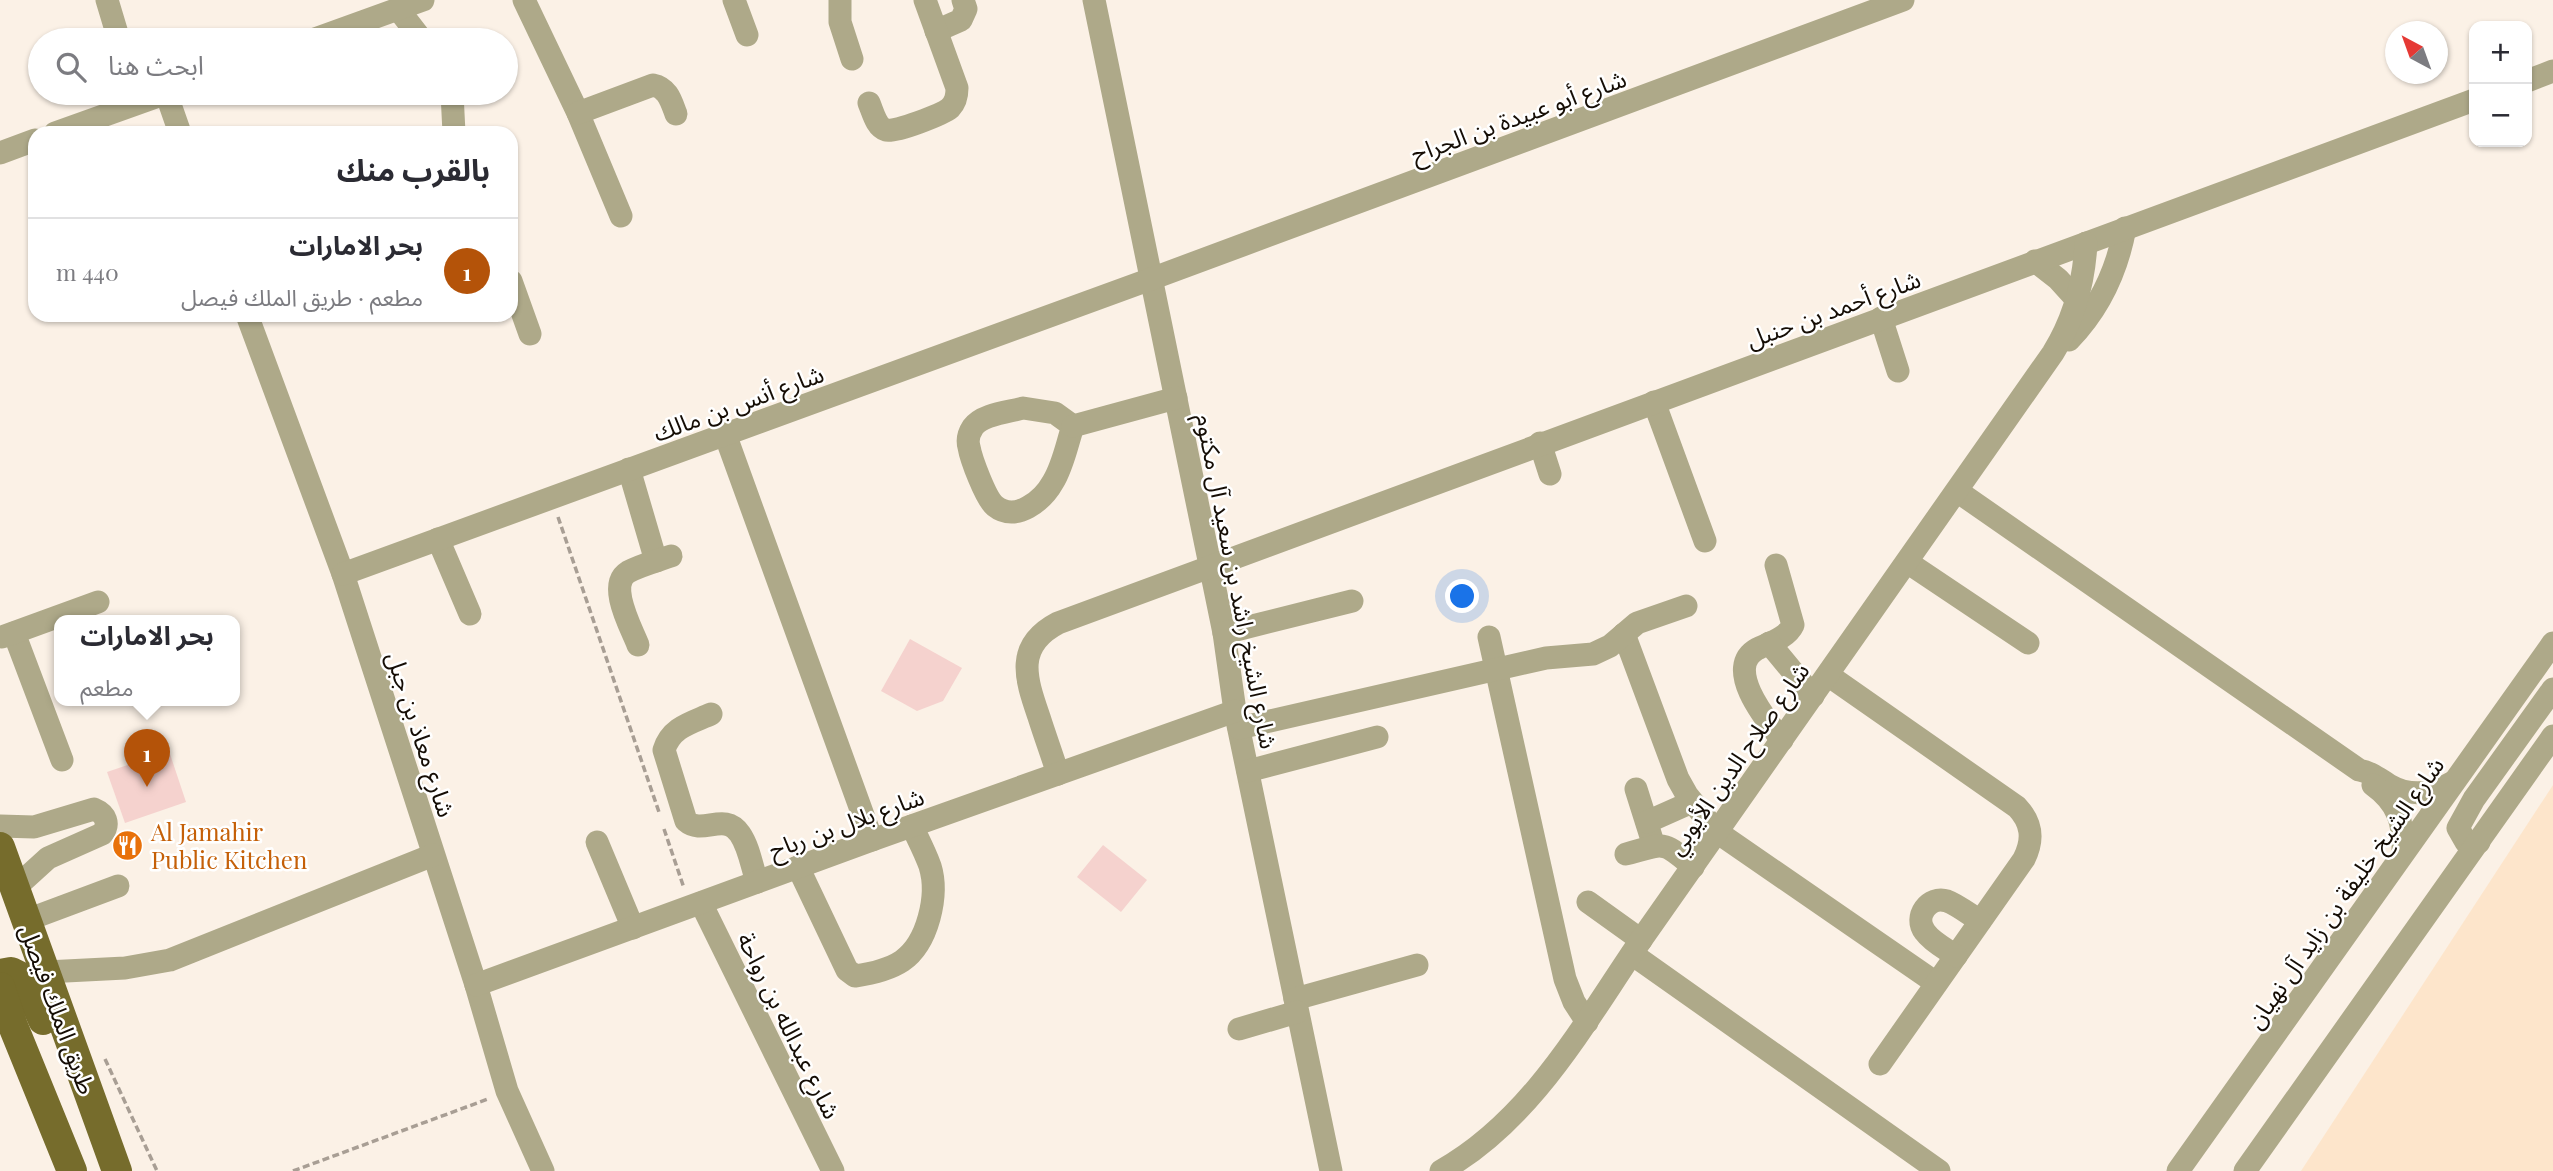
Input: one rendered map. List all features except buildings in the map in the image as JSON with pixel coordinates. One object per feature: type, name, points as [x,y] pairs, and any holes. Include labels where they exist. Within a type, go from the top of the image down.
[{"type":"main road","name":"طريق الملك فيصل","points":[[0,847],[117,1171]]},
{"type":"main road","points":[[0,974],[12,972],[29,985],[100,1171]]},
{"type":"main road","name":"طريق الملك فيصل","points":[[0,987],[6,1025],[72,1171]]},
{"type":"street","points":[[107,0],[116,28]]},
{"type":"street","points":[[345,28],[423,0]]},
{"type":"street","points":[[524,0],[578,113],[621,216]]},
{"type":"street","points":[[734,0],[747,35]]},
{"type":"street","points":[[840,0],[841,22],[852,59]]},
{"type":"street","points":[[936,31],[961,20],[967,9],[963,0]]},
{"type":"street","name":"شارع الشيخ راشد بن سعيد آل مكتوم","points":[[1094,0],[1224,633],[1237,720],[1331,1171]]},
{"type":"street","name":"شارع أبو عبيدة بن الجراح","points":[[1151,279],[1903,0]]},
{"type":"street","points":[[869,103],[880,126],[888,131],[946,111],[955,101],[957,88],[927,1]]},
{"type":"street","points":[[398,9],[413,28]]},
{"type":"street","points":[[2532,79],[2553,71]]},
{"type":"street","points":[[578,113],[653,85],[661,87],[667,93],[676,114]]},
{"type":"street","name":"شارع أحمد بن حنبل","points":[[1058,774],[1027,682],[1028,656],[1037,639],[1058,623],[2469,102]]},
{"type":"street","points":[[71,126],[121,105]]},
{"type":"street","points":[[170,105],[178,126]]},
{"type":"street","points":[[453,105],[454,126]]},
{"type":"street","points":[[0,153],[28,143]]},
{"type":"street","name":"شارع صلاح الدين الأيوبي","points":[[2053,353],[2077,331],[2101,298],[2118,260],[2125,228]]},
{"type":"street","name":"شارع صلاح الدين الأيوبي","points":[[1441,1171],[1470,1153],[1517,1111],[1587,1022],[2053,353],[2063,337],[2078,300],[2086,243]]},
{"type":"street","points":[[2035,261],[2058,279],[2078,300]]},
{"type":"street","name":"شارع أنس بن مالك","points":[[343,574],[1151,279]]},
{"type":"street","points":[[518,301],[530,334]]},
{"type":"street","points":[[1881,318],[1898,370]]},
{"type":"street","name":"شارع معاذ بن جبل","points":[[250,322],[343,574],[508,1091],[543,1171]]},
{"type":"street","points":[[1073,426],[1176,398]]},
{"type":"street","points":[[1654,402],[1705,541]]},
{"type":"street","points":[[1023,408],[1055,413],[1073,426],[1055,480],[1045,494],[1019,511],[997,508],[990,500],[968,446],[968,436],[975,425],[981,420],[1023,408]]},
{"type":"street","points":[[725,434],[872,840]]},
{"type":"street","points":[[1540,443],[1550,474]]},
{"type":"street","points":[[629,469],[663,558],[626,573],[620,580],[618,592],[638,645]]},
{"type":"street","points":[[1957,491],[2359,770],[2397,809],[2403,828],[2403,852]]},
{"type":"street","points":[[438,539],[470,614]]},
{"type":"street","points":[[1907,562],[2028,643]]},
{"type":"street","points":[[1776,565],[1793,625],[1788,633],[1748,656],[1743,672],[1762,712],[1782,740]]},
{"type":"street","points":[[1224,633],[1352,601]]},
{"type":"street","points":[[62,615],[98,602]]},
{"type":"street","name":"شارع بلال بن رباح","points":[[476,985],[1058,774],[1237,720],[1496,671],[1546,658],[1593,654],[1610,646],[1637,623],[1686,606]]},
{"type":"street","points":[[54,618],[7,635],[62,760]]},
{"type":"street","points":[[1624,634],[1674,771],[1692,802],[1717,832],[1936,984]]},
{"type":"street","points":[[1489,637],[1565,979],[1574,1002],[1587,1022]]},
{"type":"street","points":[[1769,643],[1813,696]]},
{"type":"street","name":"شارع الشيخ خليفة بن زايد آل نهيان","points":[[2178,1171],[2553,643]]},
{"type":"street","points":[[1828,675],[2018,807],[2031,831],[2029,850],[1880,1064]]},
{"type":"street","points":[[2479,842],[2466,842],[2458,828],[2466,811],[2553,689]]},
{"type":"street","points":[[712,714],[679,727],[667,738],[664,750],[686,821],[700,828],[724,822],[734,827],[742,836],[757,882]]},
{"type":"street","points":[[2245,1171],[2553,736]]},
{"type":"street","points":[[1248,771],[1377,737]]},
{"type":"street","points":[[2359,770],[2369,772],[2398,790],[2409,792],[2432,792],[2453,782]]},
{"type":"street","points":[[1636,789],[1654,846]]},
{"type":"street","points":[[1647,822],[1692,802]]},
{"type":"street","points":[[0,825],[34,827],[94,809],[104,815],[106,820],[107,825],[102,834],[48,858],[15,888]]},
{"type":"street","points":[[798,867],[847,970],[855,976],[866,975],[901,962],[913,949],[923,932],[933,901],[930,868],[912,826]]},
{"type":"street","points":[[597,842],[633,928]]},
{"type":"street","points":[[1626,854],[1663,845],[1671,848],[1693,867]]},
{"type":"street","points":[[46,972],[125,968],[170,960],[433,855]]},
{"type":"street","points":[[27,920],[118,886]]},
{"type":"street","points":[[1956,956],[1925,933],[1920,921],[1924,908],[1935,901],[1948,901],[1980,921]]},
{"type":"street","points":[[1588,902],[1637,947],[1939,1171]]},
{"type":"street","name":"شارع عبدالله بن رواحة","points":[[696,904],[833,1171]]},
{"type":"street","points":[[1239,1029],[1296,1006],[1417,965]]},
{"type":"path","points":[[551,498],[696,904]]},
{"type":"path","points":[[293,1171],[508,1091]]},
{"type":"shaded area","points":[[2553,785],[2553,1171],[2301,1171]]},
{"type":"place","name":"بحر الامارات","points":[[147,787]]},
{"type":"place","name":"Al Jamahir Public Kitchen","points":[[128,845]]}]
